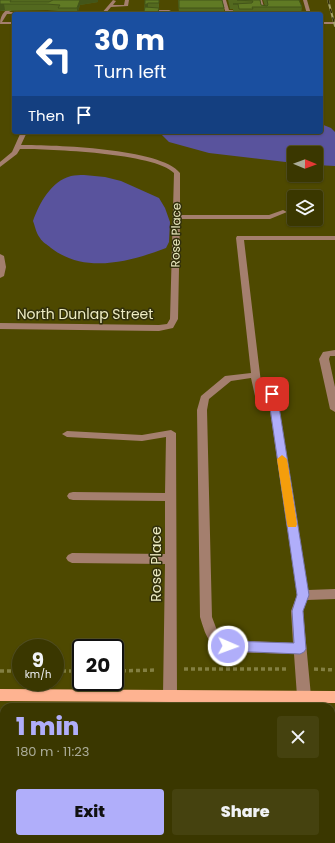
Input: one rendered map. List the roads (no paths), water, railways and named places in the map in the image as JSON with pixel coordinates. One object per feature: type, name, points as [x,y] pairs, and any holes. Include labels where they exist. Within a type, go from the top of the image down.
[{"type":"main road","points":[[0,695],[335,696]]},
{"type":"street","points":[[12,23],[0,22],[5,13],[18,4],[19,0]]},
{"type":"street","points":[[104,12],[111,6],[114,0]]},
{"type":"street","points":[[111,6],[126,6],[128,0]]},
{"type":"street","points":[[224,0],[227,12],[249,11]]},
{"type":"street","points":[[260,0],[263,12]]},
{"type":"street","points":[[305,0],[308,12]]},
{"type":"street","points":[[14,6],[21,6]]},
{"type":"street","points":[[148,11],[169,10]]},
{"type":"street","points":[[5,13],[12,13]]},
{"type":"street","points":[[323,23],[335,23]]},
{"type":"street","points":[[0,165],[19,147],[23,134]]},
{"type":"street","name":"Rose Place","points":[[19,147],[69,148],[107,152],[164,164],[177,172],[174,319],[170,326]]},
{"type":"street","points":[[177,217],[270,216],[283,212]]},
{"type":"street","points":[[304,696],[297,611],[303,595],[272,394],[258,394],[240,238],[335,238]]},
{"type":"street","points":[[0,256],[2,267],[0,276]]},
{"type":"street","name":"North Dunlap Street","points":[[0,326],[159,328],[170,326]]},
{"type":"street","points":[[335,353],[326,354],[324,359],[335,409]]},
{"type":"street","points":[[256,375],[228,378],[204,398],[202,410],[206,617],[213,637],[228,646],[300,649]]},
{"type":"street","name":"Rose Place","points":[[67,434],[142,438],[171,433],[170,695]]},
{"type":"street","points":[[73,496],[171,497]]},
{"type":"street","points":[[72,558],[171,559]]},
{"type":"street","points":[[303,595],[335,594]]},
{"type":"railway","points":[[328,0],[335,26]]}]
